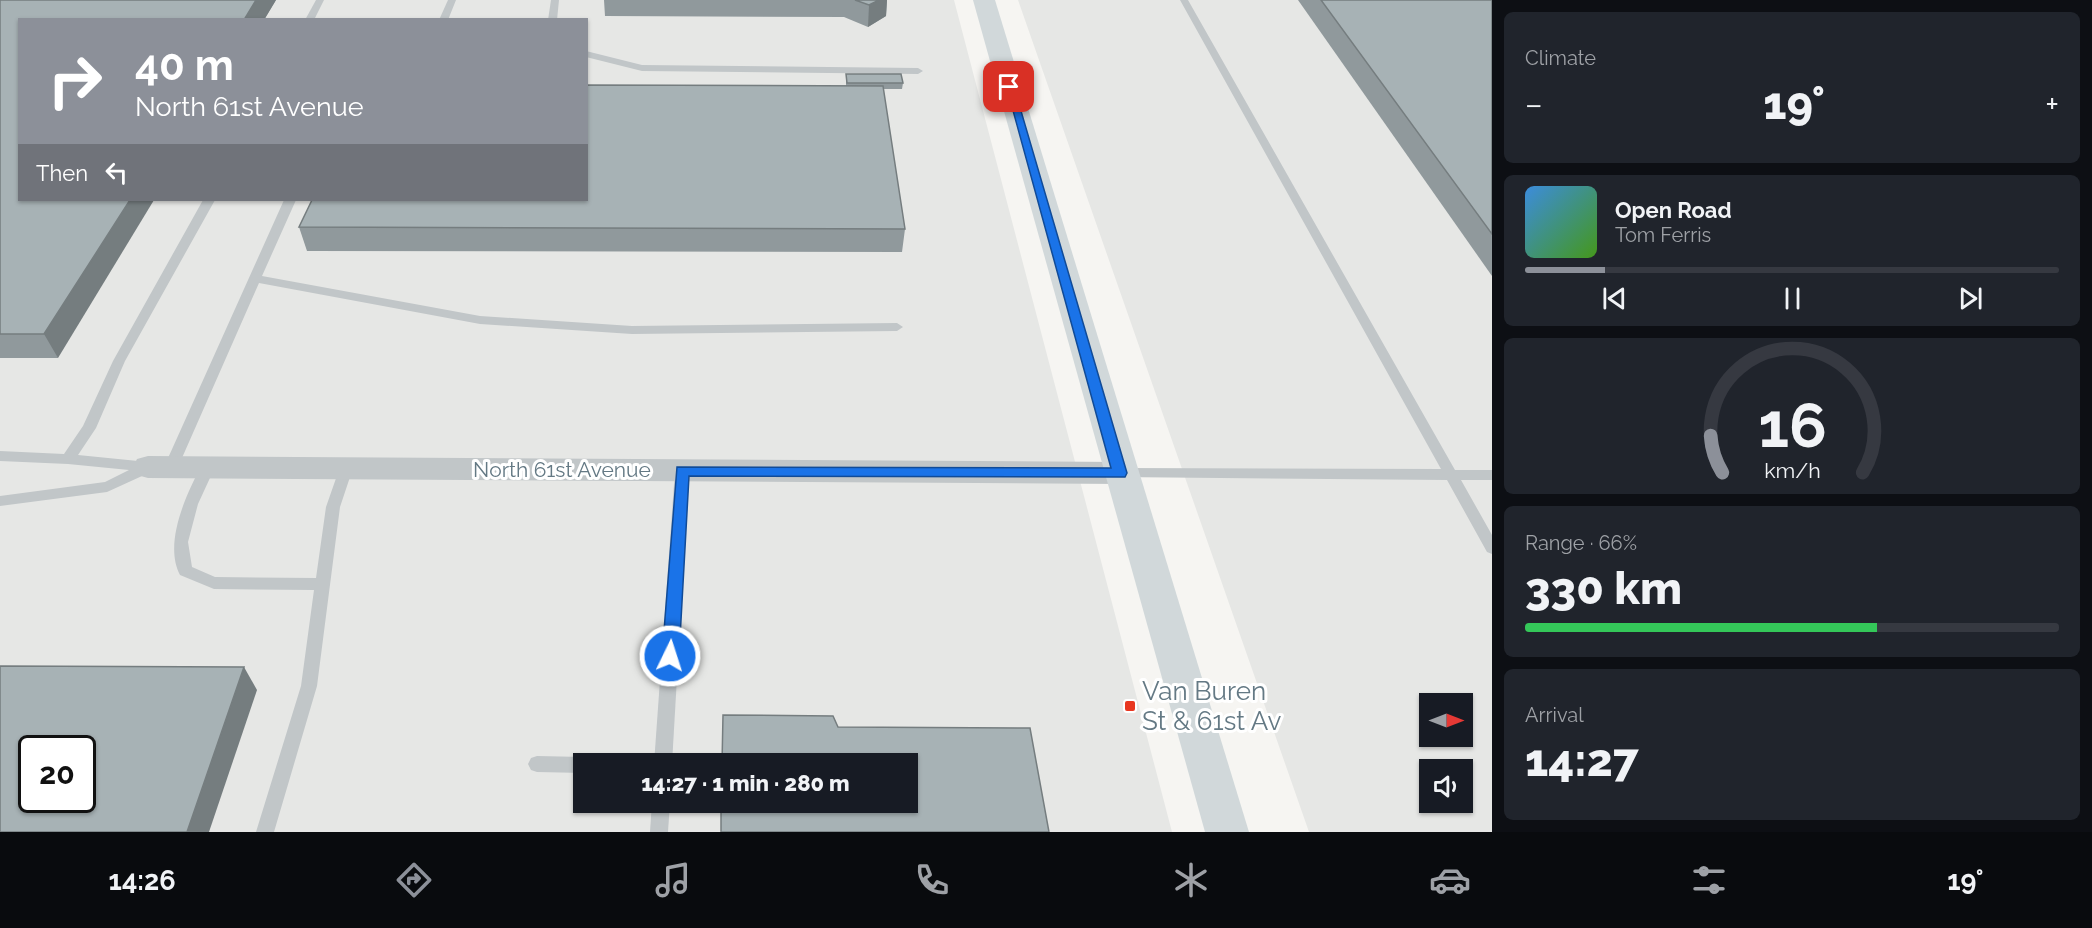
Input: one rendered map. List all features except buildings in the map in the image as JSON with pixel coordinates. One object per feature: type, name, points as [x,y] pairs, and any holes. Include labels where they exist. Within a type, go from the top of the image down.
[{"type":"main road","points":[[984,0],[1120,473],[1227,832]]},
{"type":"street","name":"North 61st Avenue","points":[[160,467],[1120,473]]},
{"type":"lane","points":[[310,18],[320,0]]},
{"type":"lane","points":[[444,18],[452,0]]},
{"type":"lane","points":[[552,18],[555,0]]},
{"type":"lane","points":[[1184,0],[1492,548]]},
{"type":"lane","points":[[588,54],[642,68],[918,71]]},
{"type":"lane","points":[[68,459],[89,428],[119,361],[208,201]]},
{"type":"lane","points":[[0,501],[107,487],[160,467],[255,278],[290,201]]},
{"type":"lane","points":[[255,278],[480,320],[632,330],[897,327]]},
{"type":"lane","points":[[0,456],[160,467]]},
{"type":"lane","points":[[208,467],[191,504],[181,542],[185,571],[214,583],[322,585]]},
{"type":"lane","points":[[265,832],[309,686],[333,507],[346,468]]},
{"type":"lane","points":[[664,753],[682,470]]},
{"type":"lane","points":[[1120,473],[1492,475]]},
{"type":"lane","points":[[537,764],[573,765]]},
{"type":"lane","points":[[659,832],[660,813]]},
{"type":"shaded area","points":[[0,0],[954,0],[1172,832],[0,832]]},
{"type":"shaded area","points":[[1018,0],[1492,0],[1492,832],[1309,832]]},
{"type":"place","name":"Van Buren St & 61st Av","points":[[1130,706]]},
{"type":"route","points":[[670,656],[682,470],[1120,473],[1009,87]]}]
